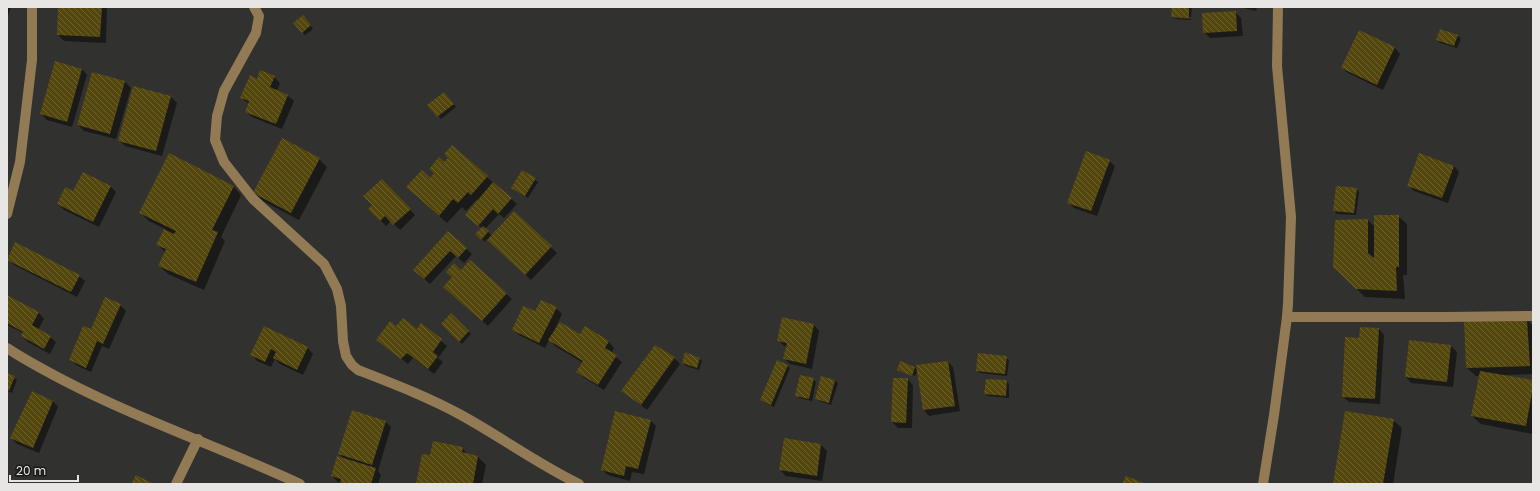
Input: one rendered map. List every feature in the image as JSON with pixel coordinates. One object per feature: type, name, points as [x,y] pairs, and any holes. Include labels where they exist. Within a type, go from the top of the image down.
[{"type":"street","points":[[7,214],[20,162],[32,60],[32,7]]},
{"type":"street","points":[[254,7],[259,16],[256,33],[224,90],[216,116],[215,140],[224,162],[253,199],[324,264],[337,289],[341,306],[342,341],[346,356],[352,365],[358,370],[435,402],[494,434],[556,472],[579,484]]},
{"type":"street","points":[[1263,484],[1288,317],[1291,217],[1277,66],[1278,7]]},
{"type":"street","points":[[1288,317],[1533,316]]},
{"type":"street","points":[[7,348],[21,358],[133,414],[198,439],[300,484]]},
{"type":"street","points":[[176,484],[198,439]]},
{"type":"building","points":[[58,7],[102,7],[100,37],[57,35]]},
{"type":"building","points":[[1172,7],[1189,7],[1189,18],[1171,17]]},
{"type":"building","points":[[1236,11],[1237,31],[1203,33],[1202,13]]},
{"type":"building","points":[[303,15],[311,25],[302,33],[293,23]]},
{"type":"building","points":[[1440,29],[1458,35],[1454,46],[1436,40]]},
{"type":"building","points":[[1359,30],[1395,47],[1377,85],[1341,68]]},
{"type":"building","points":[[55,61],[82,69],[67,122],[40,114]]},
{"type":"building","points":[[260,70],[275,76],[270,87],[288,95],[276,124],[245,112],[249,101],[240,98],[250,75],[257,79]]},
{"type":"building","points":[[92,72],[125,81],[110,134],[77,125]]},
{"type":"building","points":[[133,86],[171,96],[156,151],[118,141]]},
{"type":"building","points":[[444,92],[454,104],[437,117],[427,105]]},
{"type":"building","points":[[282,138],[320,158],[291,213],[253,193]]},
{"type":"building","points":[[452,145],[488,176],[471,195],[468,192],[458,203],[453,199],[439,216],[406,187],[422,170],[430,178],[434,173],[429,169],[439,157],[444,162],[448,158],[444,154]]},
{"type":"building","points":[[1086,151],[1110,160],[1091,211],[1067,203]]},
{"type":"building","points":[[169,153],[234,186],[212,230],[218,232],[196,282],[158,266],[166,249],[156,245],[164,229],[174,234],[176,231],[139,213]]},
{"type":"building","points":[[1419,153],[1454,166],[1442,198],[1407,186]]},
{"type":"building","points":[[522,170],[536,178],[525,196],[511,188]]},
{"type":"building","points":[[83,172],[111,186],[93,222],[57,204],[65,187],[73,191]]},
{"type":"building","points":[[382,179],[411,209],[393,225],[385,216],[380,221],[368,209],[372,205],[363,196]]},
{"type":"building","points":[[493,182],[512,198],[498,214],[493,209],[478,226],[465,215]]},
{"type":"building","points":[[1336,186],[1357,188],[1354,213],[1333,211]]},
{"type":"building","points":[[514,211],[552,246],[525,275],[487,240]]},
{"type":"building","points":[[1374,215],[1399,215],[1399,267],[1396,267],[1397,291],[1356,289],[1333,267],[1335,220],[1368,219],[1368,253],[1374,258]]},
{"type":"building","points":[[483,226],[489,231],[481,240],[475,234]]},
{"type":"building","points":[[448,231],[467,248],[458,258],[450,251],[424,279],[413,270]]},
{"type":"building","points":[[15,242],[80,275],[71,292],[7,260]]},
{"type":"building","points":[[470,260],[507,293],[482,321],[443,287],[452,277],[446,272],[454,263],[461,270]]},
{"type":"building","points":[[7,295],[39,312],[32,325],[51,336],[44,349],[21,336],[23,332],[7,323]]},
{"type":"building","points":[[105,297],[121,304],[103,344],[97,341],[86,368],[69,360],[83,326],[91,329]]},
{"type":"building","points":[[541,300],[557,307],[539,343],[512,330],[523,306],[535,311]]},
{"type":"building","points":[[451,313],[469,331],[459,342],[441,324]]},
{"type":"building","points":[[782,317],[814,324],[806,364],[783,359],[787,343],[777,341]]},
{"type":"building","points":[[403,318],[417,329],[421,323],[442,339],[433,352],[438,356],[428,369],[407,353],[401,359],[376,340],[390,321],[396,326]]},
{"type":"building","points":[[1527,319],[1530,366],[1466,368],[1464,321]]},
{"type":"building","points":[[560,322],[580,334],[585,326],[609,341],[605,348],[617,355],[598,385],[576,372],[583,361],[548,340]]},
{"type":"building","points":[[264,326],[308,347],[297,370],[273,358],[276,352],[271,349],[265,362],[250,355]]},
{"type":"building","points":[[1360,327],[1379,328],[1375,399],[1342,397],[1345,337],[1359,338]]},
{"type":"building","points":[[1409,340],[1451,345],[1447,382],[1405,377]]},
{"type":"building","points":[[655,345],[675,357],[641,405],[621,391]]},
{"type":"building","points":[[685,352],[700,358],[697,368],[682,363]]},
{"type":"building","points":[[978,353],[1007,356],[1005,374],[976,371]]},
{"type":"building","points":[[777,360],[788,365],[771,405],[760,400]]},
{"type":"building","points":[[900,361],[915,367],[912,376],[897,370]]},
{"type":"building","points":[[948,361],[955,406],[923,410],[916,365]]},
{"type":"building","points":[[1480,371],[1533,380],[1526,426],[1471,416]]},
{"type":"building","points":[[7,373],[15,376],[9,391],[7,390]]},
{"type":"building","points":[[800,375],[814,378],[809,399],[795,396]]},
{"type":"building","points":[[821,376],[835,380],[829,403],[815,399]]},
{"type":"building","points":[[893,378],[908,378],[906,423],[891,422]]},
{"type":"building","points":[[986,379],[1007,380],[1006,396],[984,394]]},
{"type":"building","points":[[32,391],[53,401],[33,448],[10,438]]},
{"type":"building","points":[[352,410],[386,421],[372,465],[338,454]]},
{"type":"building","points":[[615,411],[651,420],[638,469],[626,466],[624,476],[601,470]]},
{"type":"building","points":[[1345,411],[1394,419],[1383,484],[1333,484]]},
{"type":"building","points":[[784,438],[821,444],[817,476],[779,470]]},
{"type":"building","points":[[433,441],[463,447],[462,452],[478,456],[473,484],[416,484],[422,454],[430,455]]},
{"type":"building","points":[[337,456],[376,468],[371,484],[340,484],[341,479],[331,476]]},
{"type":"building","points":[[136,475],[154,484],[131,484]]},
{"type":"building","points":[[1126,476],[1146,484],[1122,484]]}]
